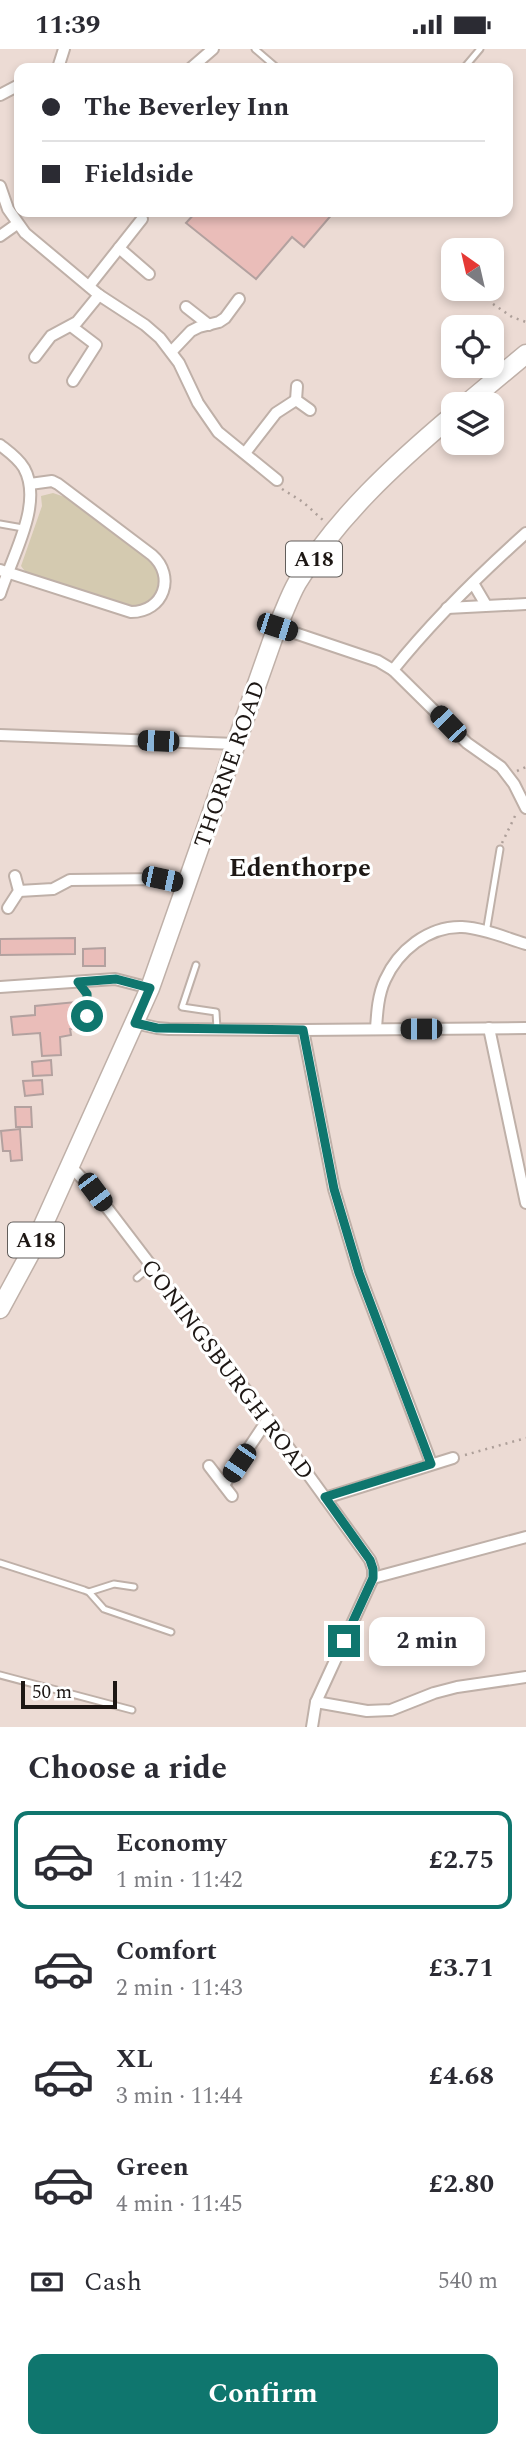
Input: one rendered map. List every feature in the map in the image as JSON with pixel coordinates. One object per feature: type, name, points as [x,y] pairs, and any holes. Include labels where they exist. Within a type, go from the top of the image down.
[{"type":"main road","points":[[480,392],[526,354]]},
{"type":"main road","name":"THORNE ROAD","points":[[0,1309],[32,1250],[150,988],[277,627],[297,584],[334,531],[410,451],[441,425]]},
{"type":"street","points":[[197,63],[213,49]]},
{"type":"street","points":[[0,186],[17,224],[99,295],[145,325],[172,351],[207,418],[218,432],[277,480]]},
{"type":"street","points":[[89,286],[142,219]]},
{"type":"street","points":[[0,236],[17,224]]},
{"type":"street","points":[[119,248],[149,274]]},
{"type":"street","points":[[35,357],[51,335],[77,322],[99,295]]},
{"type":"street","points":[[172,351],[191,331],[225,317],[239,299]]},
{"type":"street","points":[[186,307],[209,325]]},
{"type":"street","points":[[71,326],[96,345],[73,381]]},
{"type":"street","points":[[296,400],[297,386]]},
{"type":"street","points":[[245,453],[276,413],[296,400]]},
{"type":"street","points":[[296,400],[310,410]]},
{"type":"street","points":[[0,445],[24,468],[30,484],[30,502],[23,528],[3,570],[0,594]]},
{"type":"street","points":[[3,570],[131,612],[153,606],[164,591],[161,565],[152,555],[58,484],[43,481],[30,484]]},
{"type":"street","points":[[394,670],[447,608],[526,533]]},
{"type":"street","points":[[473,583],[486,605]]},
{"type":"street","points":[[447,608],[526,604]]},
{"type":"street","points":[[277,627],[378,661],[394,670],[467,743],[501,767],[514,784],[524,805]]},
{"type":"street","points":[[0,735],[236,744]]},
{"type":"street","points":[[8,908],[19,891],[15,876]]},
{"type":"street","points":[[19,891],[53,889],[70,880],[162,879],[186,884]]},
{"type":"street","points":[[376,1029],[384,981],[415,942],[428,934],[449,927],[464,927],[526,944]]},
{"type":"street","points":[[0,987],[116,979],[150,988]]},
{"type":"street","points":[[135,1023],[157,1028],[218,1029],[526,1028]]},
{"type":"street","points":[[489,1028],[526,1203]]},
{"type":"street","points":[[303,1030],[334,1189],[359,1273],[431,1464]]},
{"type":"street","name":"CONINGSBURGH ROAD","points":[[69,1169],[76,1172],[95,1192],[268,1419],[370,1560],[373,1578]]},
{"type":"street","points":[[224,1485],[268,1419]]},
{"type":"street","points":[[325,1497],[453,1458]]},
{"type":"street","points":[[209,1466],[232,1496]]},
{"type":"street","points":[[312,1727],[316,1702],[373,1578],[526,1537]]},
{"type":"street","points":[[316,1702],[367,1711],[391,1710],[457,1686],[526,1677]]},
{"type":"lane","points":[[255,49],[271,63]]},
{"type":"lane","points":[[0,524],[23,528]]},
{"type":"lane","points":[[486,933],[499,849]]},
{"type":"lane","points":[[195,965],[182,1007],[216,1012],[218,1029]]},
{"type":"lane","points":[[78,982],[87,994],[87,1016]]},
{"type":"lane","points":[[136,1278],[151,1266]]},
{"type":"lane","points":[[0,1563],[89,1592],[104,1609],[171,1632]]},
{"type":"lane","points":[[89,1592],[118,1584],[134,1587]]},
{"type":"lane","points":[[0,1675],[132,1710]]},
{"type":"path","points":[[493,305],[526,322]]},
{"type":"path","points":[[277,480],[281,488],[303,502],[334,531]]},
{"type":"path","points":[[499,849],[524,805]]},
{"type":"path","points":[[453,1458],[526,1438]]},
{"type":"shaded area","points":[[53,493],[68,498],[153,564],[159,586],[158,592],[150,601],[135,608],[27,574],[21,566],[42,506],[41,496]]},
{"type":"building","points":[[191,217],[330,217],[304,247],[292,237],[256,279],[186,223]]},
{"type":"building","points":[[75,938],[75,954],[0,955],[0,939]]},
{"type":"building","points":[[105,948],[105,966],[83,966],[83,949]]},
{"type":"building","points":[[76,1002],[78,1029],[70,1029],[71,1035],[60,1037],[61,1055],[42,1056],[40,1033],[13,1035],[11,1017],[35,1015],[35,1006]]},
{"type":"building","points":[[51,1060],[52,1075],[33,1076],[32,1062]]},
{"type":"building","points":[[42,1080],[43,1094],[25,1096],[23,1081]]},
{"type":"building","points":[[15,1107],[31,1107],[32,1127],[16,1127]]},
{"type":"building","points":[[20,1129],[22,1160],[11,1161],[10,1151],[3,1151],[1,1131]]},
{"type":"district","name":"Edenthorpe","points":[[300,867]]},
{"type":"route","points":[[87,1016],[87,994],[78,982],[116,979],[150,988],[135,1023],[157,1028],[303,1030],[334,1189],[372,1313],[431,1464],[325,1497],[370,1560],[373,1569],[373,1578],[344,1641]]}]
